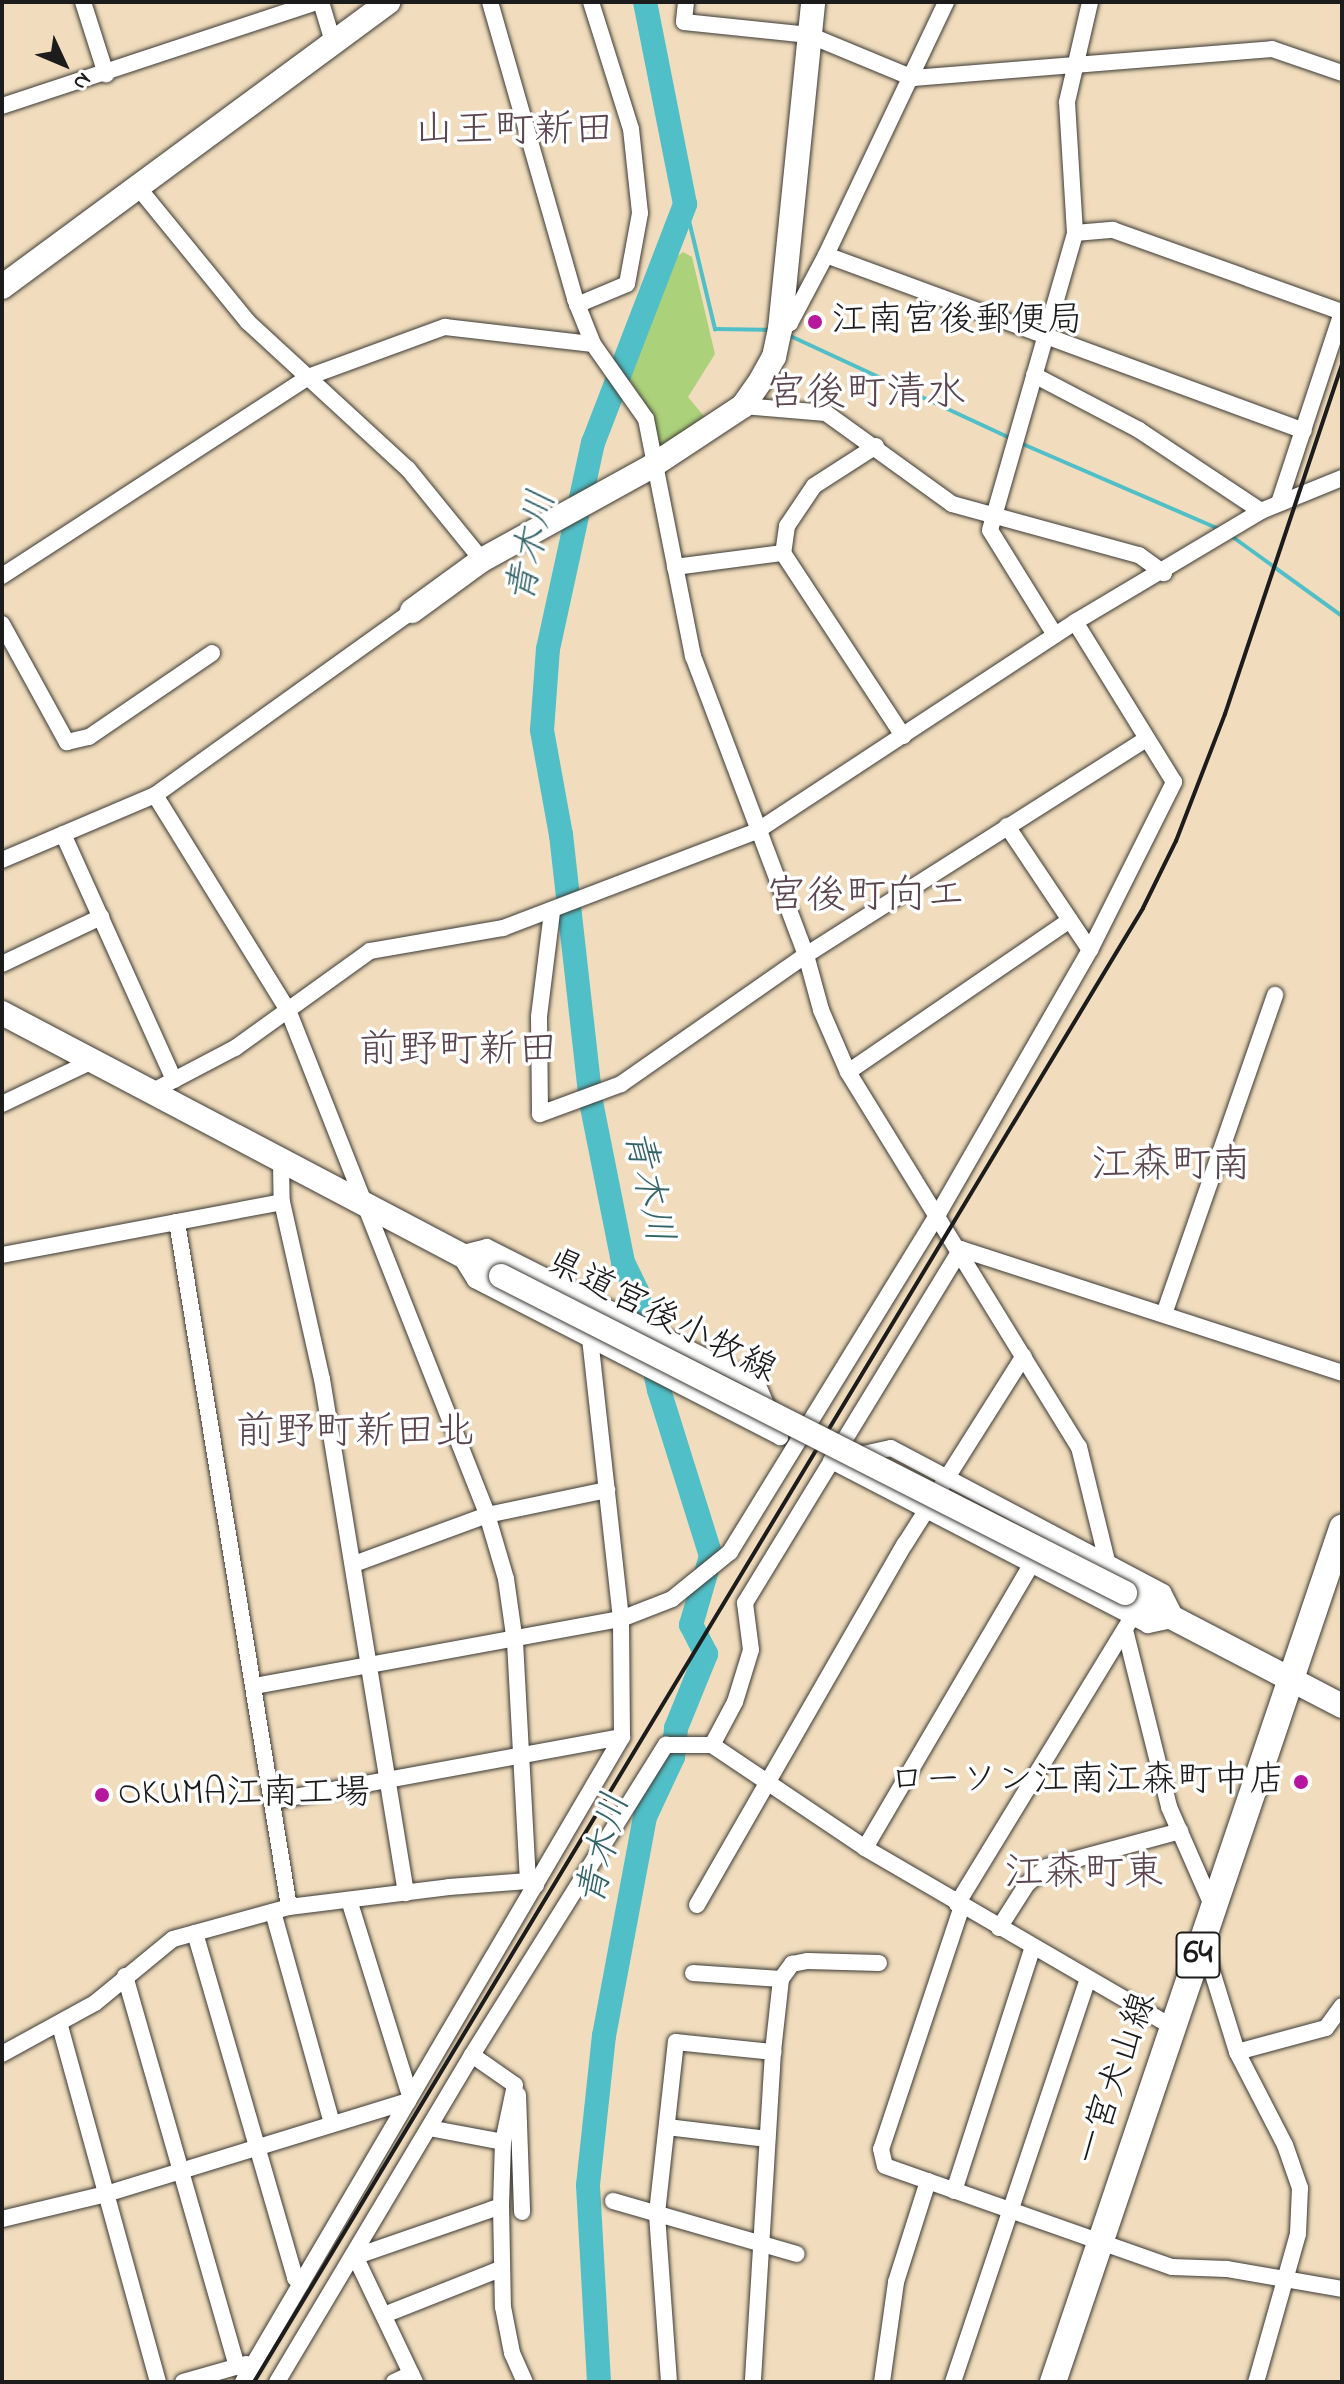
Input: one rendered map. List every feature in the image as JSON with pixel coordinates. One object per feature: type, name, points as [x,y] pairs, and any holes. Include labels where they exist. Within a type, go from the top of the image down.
[{"type":"main road","points":[[412,611],[482,560],[652,466],[743,406],[774,357],[780,329],[813,2]]},
{"type":"main road","points":[[2,287],[383,3]]},
{"type":"main road","name":"県道宮後小牧線","points":[[2,1013],[92,1061],[164,1085],[281,1163],[1342,1706]]},
{"type":"main road","name":"一宮犬山線","points":[[1053,2382],[1342,1528]]},
{"type":"street","points":[[83,2],[106,74]]},
{"type":"street","points":[[2,106],[318,2],[333,42]]},
{"type":"street","points":[[490,2],[577,305],[593,344],[646,419],[652,466],[693,656],[806,955],[821,1010],[848,1072],[961,1249],[1079,1447],[1107,1561]]},
{"type":"street","points":[[577,305],[627,284],[640,213],[631,129],[591,2]]},
{"type":"street","points":[[686,2],[684,22],[809,35],[913,78],[1272,49],[1342,73]]},
{"type":"street","points":[[780,329],[790,323],[826,255],[913,78],[946,2]]},
{"type":"street","points":[[1055,635],[990,530],[1075,233],[1067,102],[1090,2]]},
{"type":"street","points":[[137,186],[248,322],[408,469],[482,560]]},
{"type":"street","points":[[1075,233],[1113,230],[1342,312],[1279,503]]},
{"type":"street","points":[[826,255],[1304,431]]},
{"type":"street","points":[[2,576],[308,377],[445,327],[593,344]]},
{"type":"street","points":[[1034,375],[1139,430],[1261,511]]},
{"type":"street","points":[[743,406],[826,413],[876,446],[952,504],[1139,555],[1164,573]]},
{"type":"street","points":[[876,446],[814,486],[787,526],[783,553],[903,736]]},
{"type":"street","points":[[63,834],[101,917],[164,1085],[235,1048],[370,951],[503,928],[552,912],[757,831],[1075,622],[1164,573],[1261,511],[1342,478]]},
{"type":"street","points":[[675,567],[783,553]]},
{"type":"street","points":[[2,860],[155,795],[258,717],[412,611]]},
{"type":"street","points":[[255,1686],[515,1642],[621,1619],[697,1583],[730,1552],[938,1214],[1090,950],[1174,782],[1075,622]]},
{"type":"street","points":[[2,624],[67,742],[89,737],[212,653]]},
{"type":"street","points":[[552,912],[539,1017],[540,1114],[621,1084],[806,955],[1146,739]]},
{"type":"street","points":[[155,795],[288,1010],[487,1515],[506,1579],[515,1642],[521,1755],[533,1883]]},
{"type":"street","points":[[1007,826],[1090,950]]},
{"type":"street","points":[[2,964],[101,917]]},
{"type":"street","points":[[848,1072],[1070,920]]},
{"type":"street","points":[[1164,1314],[1275,995]]},
{"type":"street","points":[[2,1104],[92,1061]]},
{"type":"street","points":[[281,1163],[282,1202],[322,1379],[406,1893]]},
{"type":"street","points":[[2,1255],[282,1202]]},
{"type":"street","points":[[177,1222],[273,1801],[281,1910],[332,2123]]},
{"type":"street","points":[[780,1437],[757,1383],[487,1247],[459,1254],[475,1280],[670,1380],[780,1437],[796,1445]]},
{"type":"street","points":[[961,1249],[1342,1373]]},
{"type":"street","points":[[712,1745],[735,1702],[751,1650],[745,1603],[961,1249]]},
{"type":"street","points":[[183,2382],[240,2374],[255,2362],[533,1883],[622,1737],[621,1619],[590,1339]]},
{"type":"street","points":[[697,1905],[764,1782],[926,1511],[1024,1356]]},
{"type":"street","points":[[891,1448],[1163,1592],[1177,1619],[1148,1625],[1128,1623],[1031,1565],[831,1461],[891,1448]]},
{"type":"street","points":[[354,1564],[487,1515],[607,1490]]},
{"type":"street","points":[[865,1848],[1031,1565]]},
{"type":"street","points":[[1128,1623],[1180,1831],[1213,1907]]},
{"type":"street","points":[[1128,1623],[960,1905],[881,2149],[885,2166],[1172,2267],[1287,2277],[1342,2289]]},
{"type":"street","points":[[273,1801],[622,1737]]},
{"type":"street","points":[[277,2382],[355,2256],[472,2055],[672,1744],[712,1745],[865,1848],[1174,2028]]},
{"type":"street","points":[[999,1928],[1027,1884],[1047,1867],[1180,1831]]},
{"type":"street","points":[[2,2054],[60,2026],[125,1976],[151,1951],[195,1933],[281,1910],[406,1893],[533,1883]]},
{"type":"street","points":[[349,1900],[409,2099]]},
{"type":"street","points":[[195,1933],[259,2145],[295,2278],[301,2283]]},
{"type":"street","points":[[1202,1940],[1237,2052],[1254,2094],[1285,2145],[1300,2188],[1298,2234],[1256,2382]]},
{"type":"street","points":[[954,2191],[1033,1947]]},
{"type":"street","points":[[753,2382],[773,2052],[781,1979],[792,1964],[808,1961],[879,1963]]},
{"type":"street","points":[[693,1973],[781,1979]]},
{"type":"street","points":[[125,1976],[240,2374]]},
{"type":"street","points":[[953,2382],[1088,1979]]},
{"type":"street","points":[[1237,2052],[1326,2028],[1342,2006]]},
{"type":"street","points":[[60,2026],[158,2382]]},
{"type":"street","points":[[669,2382],[657,2213],[676,2042],[773,2052]]},
{"type":"street","points":[[472,2055],[515,2085],[520,2101],[522,2212]]},
{"type":"street","points":[[515,2085],[503,2142],[500,2269],[512,2353],[525,2382]]},
{"type":"street","points":[[2,2219],[106,2194],[409,2099]]},
{"type":"street","points":[[667,2127],[767,2139]]},
{"type":"street","points":[[429,2128],[503,2142]]},
{"type":"street","points":[[882,2382],[896,2282],[928,2181]]},
{"type":"street","points":[[613,2201],[797,2254]]},
{"type":"street","points":[[355,2256],[501,2206]]},
{"type":"street","points":[[355,2256],[413,2378],[394,2382]]},
{"type":"street","points":[[384,2315],[500,2269]]},
{"type":"green space","points":[[683,252],[692,257],[715,354],[688,397],[708,421],[657,453],[653,415],[629,379],[675,258]]},
{"type":"waterway","name":"青木川","points":[[599,2382],[588,2185],[604,2036],[645,1817],[673,1757],[676,1728],[706,1654],[691,1625],[711,1556],[659,1390],[637,1291],[623,1262],[591,1102],[561,835],[542,730],[548,649],[593,443],[685,204],[645,2]]},
{"type":"waterway","points":[[685,204],[715,329],[770,330]]},
{"type":"waterway","points":[[786,334],[1010,438]]},
{"type":"waterway","points":[[1018,442],[1219,529]]},
{"type":"waterway","points":[[1230,535],[1342,616]]},
{"type":"railway","points":[[254,2382],[1143,908],[1176,841],[1225,714],[1342,365]]},
{"type":"place","name":"江南宮後郵便局","points":[[815,322]]},
{"type":"place","name":"ローソン江南江森町中店","points":[[1301,1782]]},
{"type":"place","name":"OKUMA江南工場","points":[[102,1795]]},
{"type":"district","name":"山王町新田","points":[[514,132]]},
{"type":"district","name":"宮後町清水","points":[[866,395]]},
{"type":"district","name":"宮後町向エ","points":[[866,898]]},
{"type":"district","name":"前野町新田","points":[[458,1052]]},
{"type":"district","name":"江森町南","points":[[1171,1167]]},
{"type":"district","name":"前野町新田北","points":[[355,1434]]},
{"type":"district","name":"江森町東","points":[[1084,1875]]}]
